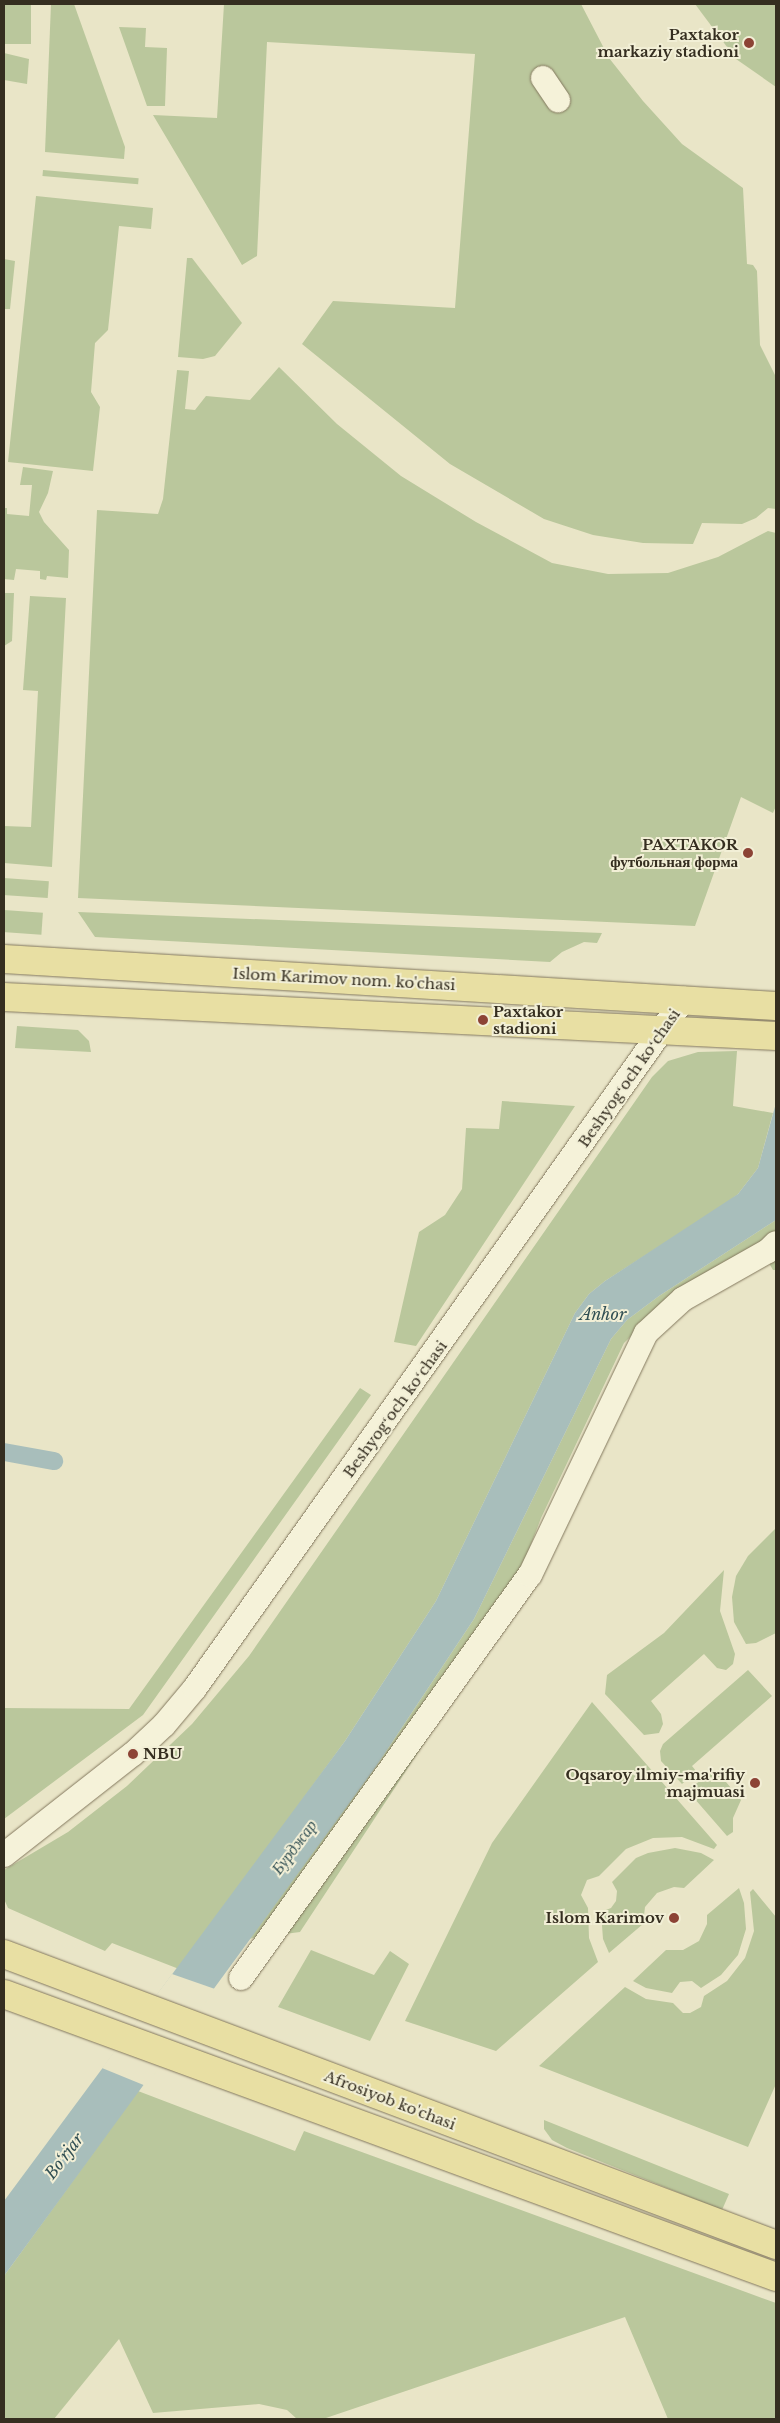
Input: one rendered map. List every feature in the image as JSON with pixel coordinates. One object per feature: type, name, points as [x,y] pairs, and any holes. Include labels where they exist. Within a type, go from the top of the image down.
[{"type":"main road","name":"Islom Karimov nom. ko'chasi","points":[[4,960],[766,1005]]},
{"type":"main road","points":[[239,1008],[241,974]]},
{"type":"main road","points":[[4,997],[763,1034]]},
{"type":"main road","name":"Afrosiyob ko'chasi","points":[[4,1954],[776,2246]]},
{"type":"main road","points":[[4,1994],[776,2277]]},
{"type":"street","points":[[543,78],[558,100]]},
{"type":"street","name":"Beshyogʻoch koʻchasi","points":[[4,1838],[134,1737],[187,1681],[415,1370],[616,1085],[659,1028],[684,999]]},
{"type":"street","name":"Beshyogʻoch koʻchasi","points":[[4,1855],[121,1764],[184,1702],[659,1028]]},
{"type":"street","points":[[241,1978],[530,1575],[646,1333],[683,1299],[768,1252],[776,1243]]},
{"type":"green space","points":[[4,4],[31,4],[31,44],[4,44]]},
{"type":"green space","points":[[51,4],[74,4],[125,147],[124,159],[45,152]]},
{"type":"green space","points":[[224,4],[581,4],[609,58],[643,101],[682,144],[743,188],[747,264],[753,265],[757,271],[760,345],[776,377],[776,509],[768,508],[756,518],[742,524],[702,523],[693,544],[643,543],[593,535],[544,519],[450,464],[302,344],[333,301],[455,308],[475,54],[267,42],[257,256],[242,265],[153,115],[217,118]]},
{"type":"green space","name":"Paxtakor markaziy stadioni","points":[[695,4],[776,4],[776,87],[736,59]]},
{"type":"green space","points":[[119,27],[146,28],[145,47],[167,48],[165,106],[147,106]]},
{"type":"green space","points":[[4,53],[29,59],[27,84],[4,80]]},
{"type":"green space","points":[[43,170],[139,178],[138,184],[42,176]]},
{"type":"green space","points":[[36,196],[153,208],[151,229],[119,226],[108,330],[95,343],[91,392],[100,407],[93,471],[8,462]]},
{"type":"green space","points":[[187,258],[192,258],[242,323],[215,356],[203,359],[178,357]]},
{"type":"green space","points":[[4,259],[15,261],[10,309],[4,309]]},
{"type":"green space","points":[[279,367],[337,424],[401,476],[476,522],[552,563],[608,574],[668,573],[718,557],[768,531],[776,533],[776,806],[773,813],[741,797],[695,926],[78,898],[97,510],[158,514],[163,499],[177,370],[189,371],[185,409],[195,410],[206,396],[250,400]]},
{"type":"green space","points":[[23,467],[53,471],[48,493],[39,512],[44,522],[69,550],[68,578],[47,576],[46,580],[40,579],[40,571],[16,569],[14,580],[4,579],[4,508],[7,508],[7,514],[29,516],[32,485],[20,485]]},
{"type":"green space","points":[[4,593],[14,593],[12,641],[4,646]]},
{"type":"green space","points":[[30,596],[66,598],[52,867],[4,863],[4,826],[31,827],[38,691],[23,690]]},
{"type":"green space","points":[[4,878],[49,881],[48,898],[4,895]]},
{"type":"green space","points":[[4,910],[43,913],[41,935],[4,932]]},
{"type":"green space","points":[[78,912],[602,933],[597,943],[584,942],[562,952],[550,962],[95,937]]},
{"type":"green space","points":[[17,1026],[78,1030],[89,1041],[91,1052],[15,1048]]},
{"type":"green space","points":[[737,1051],[733,1106],[773,1113],[758,1168],[738,1194],[724,1205],[605,1281],[589,1294],[575,1313],[436,1601],[345,1741],[179,1969],[112,1943],[105,1951],[8,1908],[4,1899],[4,1870],[68,1832],[127,1786],[192,1724],[249,1656],[652,1077],[668,1061],[698,1052]]},
{"type":"green space","points":[[502,1101],[575,1106],[416,1346],[394,1342],[419,1232],[445,1215],[462,1189],[466,1128],[499,1129]]},
{"type":"green space","points":[[776,1220],[776,1270],[773,1270],[759,1246],[662,1306],[624,1343],[541,1518],[498,1631],[300,1932],[247,1939],[375,1768],[474,1619],[611,1339],[627,1320],[659,1296]]},
{"type":"green space","points":[[360,1388],[371,1395],[143,1715],[4,1819],[4,1708],[129,1709]]},
{"type":"green space","points":[[776,1528],[776,1633],[756,1643],[746,1644],[734,1622],[732,1597],[736,1576],[748,1556]]},
{"type":"green space","points":[[724,1570],[720,1611],[735,1654],[733,1664],[726,1670],[717,1668],[704,1654],[651,1701],[661,1714],[663,1724],[659,1733],[644,1735],[605,1694],[607,1675],[664,1633]]},
{"type":"green space","points":[[748,1670],[772,1696],[692,1766],[696,1771],[682,1784],[661,1761],[660,1751],[663,1744]]},
{"type":"green space","points":[[592,1702],[717,1845],[714,1849],[682,1837],[653,1838],[626,1849],[599,1876],[587,1880],[581,1895],[588,1908],[589,1938],[598,1962],[496,2051],[405,2021],[492,1843]]},
{"type":"green space","points":[[716,1770],[741,1800],[733,1818],[733,1832],[727,1836],[687,1790]]},
{"type":"green space","points":[[675,1848],[701,1853],[714,1860],[684,1888],[674,1887],[657,1893],[645,1907],[643,1924],[609,1953],[603,1939],[601,1912],[611,1908],[616,1901],[617,1891],[612,1882],[636,1858],[648,1853]]},
{"type":"green space","points":[[739,1888],[744,1903],[746,1929],[738,1955],[721,1975],[701,1988],[692,1981],[680,1982],[672,1993],[646,1988],[633,1981],[666,1950],[683,1950],[699,1941],[707,1924],[707,1915]]},
{"type":"green space","points":[[753,1889],[776,1917],[776,2084],[748,2147],[539,2066],[625,1987],[646,1999],[673,2003],[683,2013],[690,2013],[701,2007],[704,1996],[727,1981],[745,1958],[754,1931],[750,1892]]},
{"type":"green space","points":[[311,1950],[374,1975],[390,1951],[409,1964],[370,2041],[278,2007]]},
{"type":"green space","points":[[138,2091],[295,2151],[304,2131],[776,2303],[776,2419],[668,2419],[625,2317],[323,2419],[297,2419],[287,2410],[259,2404],[153,2413],[119,2339],[54,2419],[4,2419],[4,2276]]},
{"type":"green space","points":[[544,2120],[729,2194],[722,2210],[567,2148],[552,2140],[544,2129]]},
{"type":"water","points":[[776,1103],[776,1220],[659,1296],[627,1320],[611,1339],[474,1619],[375,1768],[4,2276],[4,2201],[345,1741],[436,1601],[575,1313],[589,1294],[605,1281],[738,1194],[758,1168]]},
{"type":"pier","points":[[172,1974],[215,1989],[146,2086],[102,2068]]},
{"type":"waterway","name":"Anhor","points":[[4,1452],[54,1461]]},
{"type":"place","name":"Paxtakor markaziy stadioni","points":[[749,43]]},
{"type":"place","name":"PAXTAKOR футбольная форма","points":[[748,853]]},
{"type":"place","name":"Paxtakor stadioni","points":[[483,1020]]},
{"type":"place","name":"NBU","points":[[133,1754]]},
{"type":"place","name":"Oqsaroy ilmiy-ma'rifiy majmuasi","points":[[755,1783]]},
{"type":"place","name":"Islom Karimov","points":[[674,1918]]},
{"type":"water label","name":"Бурджар","points":[[294,1847]]},
{"type":"water label","name":"Bo‘rjar","points":[[64,2156]]}]
